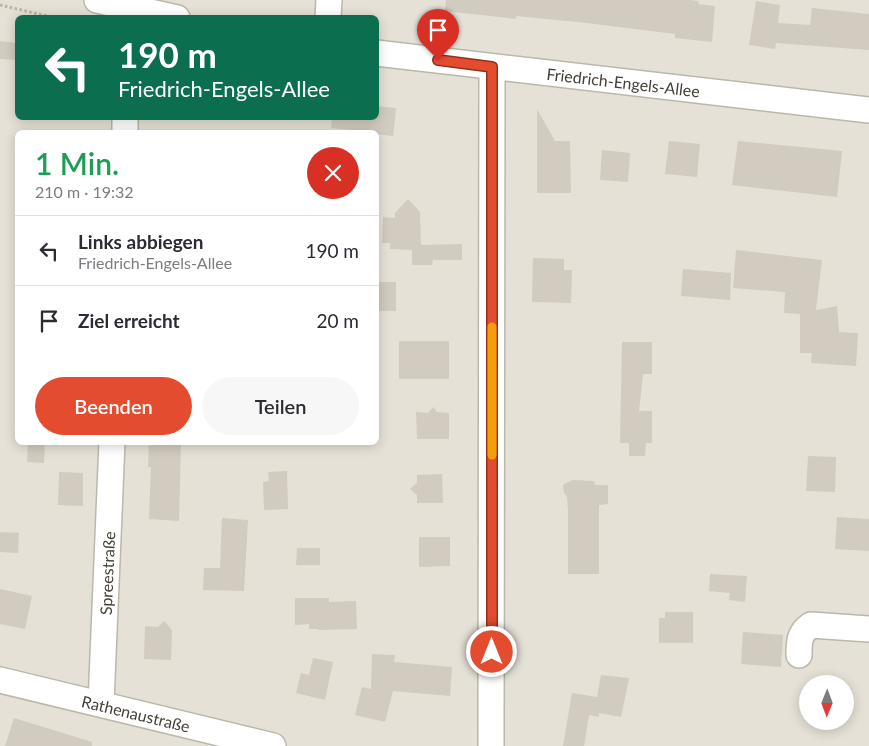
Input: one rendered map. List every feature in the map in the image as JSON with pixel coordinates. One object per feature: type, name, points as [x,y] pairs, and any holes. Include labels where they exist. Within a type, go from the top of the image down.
[{"type":"street","points":[[97,0],[130,13],[149,15]]},
{"type":"street","points":[[328,15],[329,0]]},
{"type":"street","name":"Friedrich-Engels-Allee","points":[[379,53],[869,110]]},
{"type":"street","points":[[491,746],[492,67]]},
{"type":"street","name":"Spreestraße","points":[[101,703],[112,445]]},
{"type":"street","points":[[798,655],[803,630],[810,625],[869,628]]},
{"type":"street","name":"Rathenaustraße","points":[[0,680],[273,746]]},
{"type":"path","points":[[0,5],[43,15]]},
{"type":"shaded area","points":[[0,0],[869,0],[869,746],[0,746]]},
{"type":"building","points":[[446,0],[699,1],[698,4],[715,6],[712,42],[675,38],[675,34],[578,22],[516,16],[516,19],[445,11]]},
{"type":"building","points":[[756,1],[780,5],[778,23],[810,25],[812,8],[869,14],[869,50],[776,43],[775,49],[749,45]]},
{"type":"building","points":[[0,41],[15,43],[15,60],[0,59]]},
{"type":"building","points":[[379,106],[396,108],[393,136],[379,134],[379,130],[331,128],[332,120],[379,120]]},
{"type":"building","points":[[537,109],[555,141],[570,141],[571,193],[537,193]]},
{"type":"building","points":[[669,141],[700,144],[697,177],[665,174]]},
{"type":"building","points":[[738,141],[842,151],[837,197],[732,185]]},
{"type":"building","points":[[602,150],[630,153],[628,182],[600,180]]},
{"type":"building","points":[[408,199],[420,212],[421,245],[462,244],[462,260],[433,260],[432,265],[412,265],[412,250],[390,249],[390,243],[382,243],[383,217],[395,218],[395,213]]},
{"type":"building","points":[[736,250],[822,260],[816,310],[837,306],[839,332],[858,333],[856,366],[811,363],[812,353],[800,353],[800,314],[784,313],[785,292],[733,288]]},
{"type":"building","points":[[533,258],[564,259],[564,270],[572,270],[571,303],[532,302]]},
{"type":"building","points":[[683,269],[731,273],[730,300],[681,296]]},
{"type":"building","points":[[379,282],[396,282],[396,311],[379,311]]},
{"type":"building","points":[[399,341],[449,341],[449,379],[399,379]]},
{"type":"building","points":[[622,342],[652,342],[652,374],[643,374],[639,411],[652,411],[652,443],[646,443],[645,456],[629,456],[629,443],[620,443]]},
{"type":"building","points":[[433,407],[437,412],[449,413],[449,439],[417,439],[416,412],[428,413]]},
{"type":"building","points":[[28,445],[45,445],[44,463],[27,462]]},
{"type":"building","points":[[149,445],[181,445],[179,521],[149,519],[151,467],[148,467]]},
{"type":"building","points":[[808,456],[836,457],[835,492],[806,491]]},
{"type":"building","points":[[287,471],[288,509],[264,510],[263,482],[269,481],[268,472]]},
{"type":"building","points":[[59,472],[83,473],[83,506],[58,505]]},
{"type":"building","points":[[442,474],[443,503],[417,503],[417,495],[410,489],[417,483],[417,475]]},
{"type":"building","points":[[572,480],[594,481],[595,485],[608,485],[608,504],[599,505],[599,574],[568,574],[568,510],[567,496],[564,493],[563,485]]},
{"type":"building","points":[[837,517],[869,519],[869,551],[835,549]]},
{"type":"building","points":[[222,518],[248,520],[244,591],[203,590],[204,568],[220,568]]},
{"type":"building","points":[[0,532],[19,533],[18,553],[0,552]]},
{"type":"building","points":[[419,537],[450,537],[450,566],[419,567]]},
{"type":"building","points":[[297,548],[320,548],[320,565],[296,565]]},
{"type":"building","points":[[710,574],[747,576],[745,602],[729,600],[730,593],[709,591]]},
{"type":"building","points":[[0,589],[32,596],[25,629],[0,624]]},
{"type":"building","points":[[295,598],[329,598],[329,602],[356,601],[357,629],[318,630],[309,629],[309,624],[295,625]]},
{"type":"building","points":[[665,612],[693,612],[693,643],[659,643],[659,618],[665,618]]},
{"type":"building","points":[[164,621],[172,630],[171,660],[144,659],[145,626],[158,627]]},
{"type":"building","points":[[743,632],[783,635],[781,667],[741,664]]},
{"type":"building","points":[[372,654],[395,655],[394,662],[452,667],[450,696],[393,691],[385,722],[355,715],[362,687],[371,689]]},
{"type":"building","points":[[313,658],[333,662],[325,700],[296,693],[301,673],[309,675]]},
{"type":"building","points":[[601,675],[629,678],[621,717],[599,713],[599,717],[589,715],[584,746],[563,746],[572,693],[597,697]]},
{"type":"building","points":[[14,718],[92,742],[92,746],[5,746]]},
{"type":"slow traffic","points":[[492,327],[492,455]]},
{"type":"route","points":[[438,60],[492,67],[492,652]]}]
